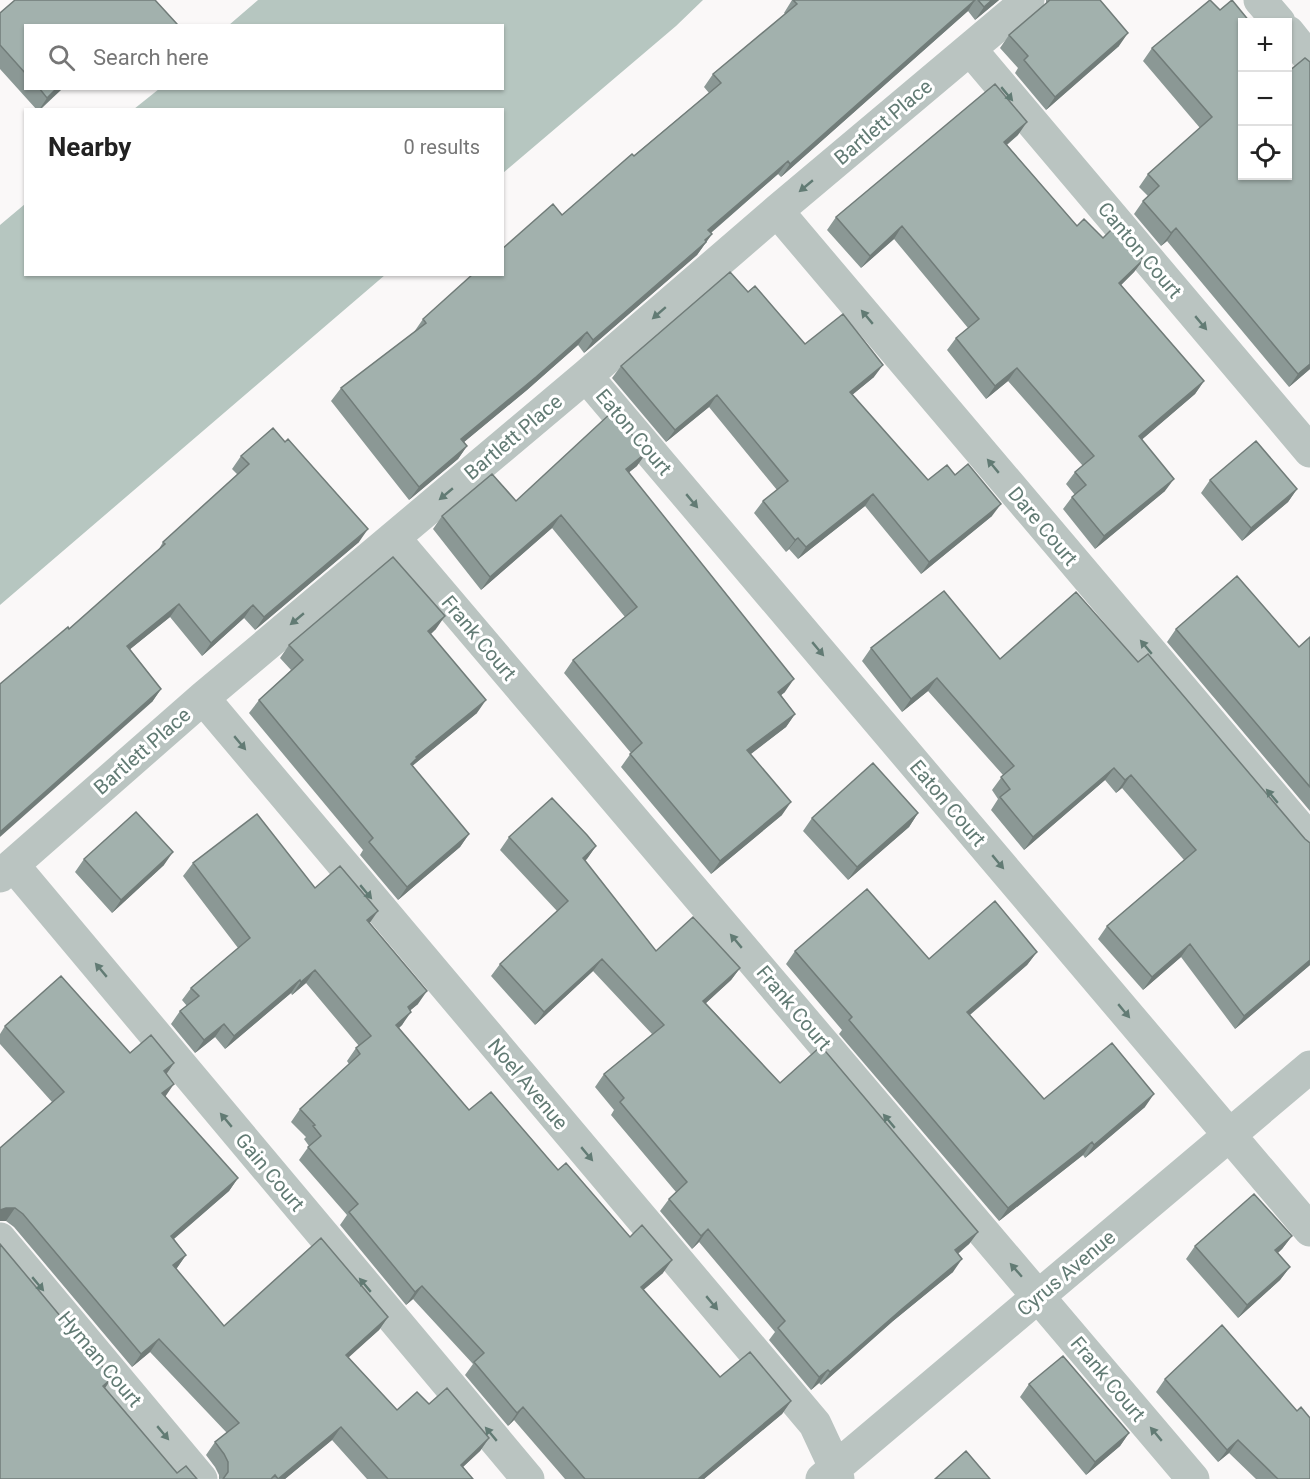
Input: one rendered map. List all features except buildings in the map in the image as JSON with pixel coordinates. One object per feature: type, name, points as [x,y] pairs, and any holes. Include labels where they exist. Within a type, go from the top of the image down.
[{"type":"street","name":"Bartlett Place","points":[[6,870],[202,698],[586,376],[777,211],[1028,0]]},
{"type":"street","points":[[1260,0],[1276,18]]},
{"type":"street","points":[[1292,38],[1310,59]]},
{"type":"street","name":"Canton Court","points":[[970,49],[1310,451]]},
{"type":"street","name":"Dare Court","points":[[777,211],[1310,840]]},
{"type":"street","name":"Eaton Court","points":[[586,376],[1310,1230]]},
{"type":"street","name":"Frank Court","points":[[394,538],[1193,1479]]},
{"type":"street","name":"Noel Avenue","points":[[202,698],[815,1424],[831,1475]]},
{"type":"street","name":"Gain Court","points":[[6,870],[528,1479]]},
{"type":"street","name":"Cyrus Avenue","points":[[831,1475],[1310,1067]]},
{"type":"street","name":"Hyman Court","points":[[0,1239],[201,1479]]},
{"type":"shaded area","points":[[258,0],[703,0],[676,26],[504,172],[504,108],[135,108],[158,90],[504,90],[504,24],[230,24]]},
{"type":"shaded area","points":[[24,205],[24,276],[384,276],[0,605],[0,225]]}]
